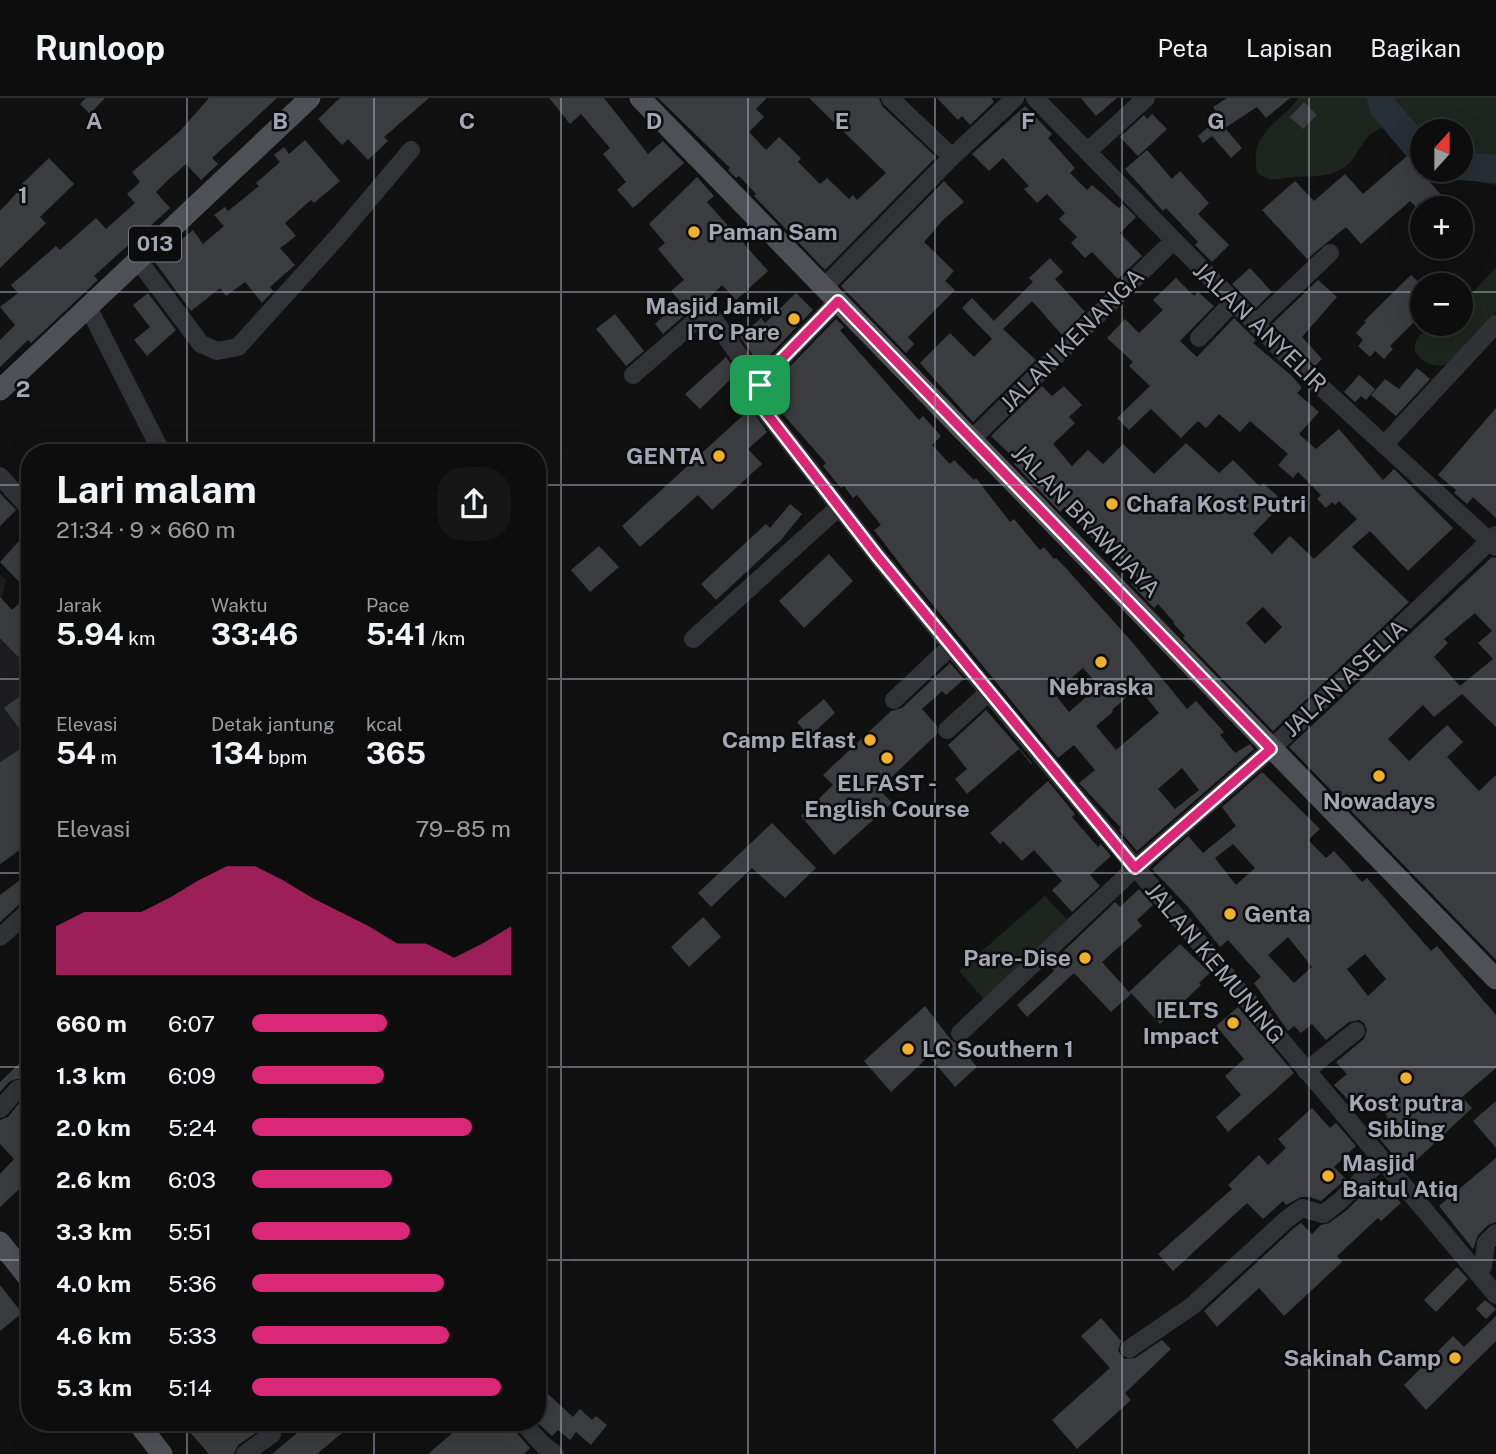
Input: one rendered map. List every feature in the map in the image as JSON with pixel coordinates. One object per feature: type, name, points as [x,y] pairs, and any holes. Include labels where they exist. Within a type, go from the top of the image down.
[{"type":"main road","name":"013","points":[[0,390],[310,98]]},
{"type":"main road","name":"JALAN BRAWIJAYA","points":[[640,98],[1271,749],[1495,975]]},
{"type":"main road","points":[[0,1242],[21,1269]]},
{"type":"main road","points":[[144,1431],[162,1454]]},
{"type":"street","points":[[890,98],[952,157]]},
{"type":"street","points":[[760,385],[831,294],[952,157],[1015,98]]},
{"type":"street","points":[[1087,152],[1146,98]]},
{"type":"street","name":"JALAN ANYELIR","points":[[1040,100],[1255,324],[1384,445],[1494,541]]},
{"type":"street","points":[[138,260],[201,344],[217,351],[238,347],[411,150]]},
{"type":"street","name":"JALAN KENANGA","points":[[971,440],[1173,241]]},
{"type":"street","points":[[1255,324],[1330,253]]},
{"type":"street","points":[[1199,338],[1233,302]]},
{"type":"street","points":[[88,307],[157,444]]},
{"type":"street","name":"JALAN KEMUNING","points":[[633,375],[702,316],[706,315],[714,320],[760,385],[758,397],[764,410],[839,507],[1135,868],[1496,1295]]},
{"type":"street","points":[[1384,445],[1496,324]]},
{"type":"street","points":[[0,476],[21,499]]},
{"type":"street","points":[[693,639],[839,507]]},
{"type":"street","name":"JALAN ASELIA","points":[[960,1033],[1135,868],[1271,749],[1494,541]]},
{"type":"street","points":[[894,700],[951,646]]},
{"type":"street","points":[[947,730],[989,692]]},
{"type":"street","points":[[0,937],[21,918]]},
{"type":"street","points":[[1306,1071],[1356,1031]]},
{"type":"street","points":[[0,1108],[18,1089]]},
{"type":"street","points":[[1129,1349],[1192,1306],[1265,1238],[1302,1208],[1323,1214],[1381,1160]]},
{"type":"street","points":[[1478,1273],[1483,1266],[1486,1243],[1496,1233]]},
{"type":"street","points":[[529,1431],[545,1451]]},
{"type":"street","points":[[245,1454],[272,1434]]},
{"type":"shaded area","points":[[1299,98],[1496,98],[1496,185],[1474,181],[1474,119],[1410,119],[1410,138],[1397,123],[1384,127],[1367,138],[1348,165],[1334,173],[1265,178],[1257,172],[1257,147],[1267,130]]},
{"type":"shaded area","points":[[1496,267],[1496,313],[1449,364],[1435,365],[1422,360],[1415,349],[1419,336],[1473,336],[1473,293]]},
{"type":"shaded area","points":[[0,574],[6,580],[2,599],[21,619],[21,850],[0,865]]},
{"type":"shaded area","points":[[1045,896],[1072,925],[987,1003],[959,971]]},
{"type":"building","points":[[86,98],[105,98],[90,114],[80,104]]},
{"type":"building","points":[[209,98],[277,98],[212,158],[218,164],[201,180],[186,164],[167,181],[156,192],[170,208],[146,230],[148,233],[139,241],[136,238],[94,276],[98,280],[31,343],[28,340],[0,367],[0,340],[15,325],[0,307],[18,293],[11,285],[56,246],[60,250],[96,218],[106,229],[135,203],[127,194],[140,182],[132,172],[180,131]]},
{"type":"building","points":[[340,98],[429,98],[384,137],[388,141],[368,160],[348,139],[342,145],[318,119]]},
{"type":"building","points":[[549,98],[604,98],[648,154],[663,141],[684,163],[633,208],[617,190],[626,182],[603,154],[610,148],[581,114],[570,124]]},
{"type":"building","points":[[658,98],[767,98],[756,109],[764,117],[749,132],[766,150],[779,137],[801,158],[798,162],[820,184],[827,178],[849,199],[853,195],[857,200],[886,173],[809,98],[879,98],[882,106],[936,157],[825,270],[754,196],[756,194],[739,176],[736,178],[728,170],[730,168]]},
{"type":"building","points":[[937,98],[991,98],[994,102],[970,125],[962,116],[958,120]]},
{"type":"building","points":[[1081,98],[1117,98],[1096,116]]},
{"type":"building","points":[[1227,98],[1290,98],[1266,118],[1257,107],[1225,128],[1242,148],[1231,158],[1212,136],[1203,143],[1198,136],[1220,117],[1213,107]]},
{"type":"building","points":[[1304,102],[1317,115],[1303,129],[1290,117]]},
{"type":"building","points":[[1025,106],[1052,134],[1048,138],[1075,168],[1070,173],[1087,190],[1092,185],[1119,208],[1123,204],[1136,217],[1120,233],[1142,256],[1118,279],[1092,252],[1085,258],[1071,243],[1077,237],[1059,219],[1065,213],[1047,194],[1037,203],[1024,189],[1029,186],[1003,158],[989,171],[972,154]]},
{"type":"building","points":[[1152,114],[1167,129],[1138,156],[1120,137],[1144,115],[1147,119]]},
{"type":"building","points":[[305,140],[340,181],[314,203],[311,200],[285,223],[296,236],[280,248],[295,265],[270,287],[273,291],[262,303],[245,282],[226,296],[220,288],[191,311],[155,262],[193,230],[203,244],[224,226],[214,215],[225,207],[228,211],[259,186],[256,183],[280,162],[274,155],[284,147],[289,154]]},
{"type":"building","points":[[1147,150],[1172,179],[1180,171],[1209,203],[1198,214],[1229,245],[1212,262],[1195,245],[1198,242],[1166,208],[1163,211],[1125,169]]},
{"type":"building","points":[[1407,156],[1410,159],[1410,182],[1430,182],[1442,196],[1410,196],[1410,201],[1361,244],[1346,227],[1307,259],[1262,210],[1295,181],[1314,201],[1345,174],[1363,194]]},
{"type":"building","points":[[49,158],[74,184],[40,217],[46,223],[0,268],[0,211],[24,185],[22,184]]},
{"type":"building","points":[[697,177],[714,196],[707,202],[768,271],[736,300],[722,285],[703,304],[694,307],[663,334],[655,324],[680,301],[671,291],[684,280],[658,249],[665,243],[649,224]]},
{"type":"building","points":[[944,181],[964,202],[943,220],[924,242],[954,271],[945,281],[955,290],[908,337],[914,344],[906,353],[841,286]]},
{"type":"building","points":[[1050,258],[1063,272],[1055,279],[1085,312],[1062,335],[1032,301],[1003,329],[1036,360],[973,422],[920,363],[950,333],[974,357],[992,339],[962,308],[972,298],[994,321],[1033,282],[1029,278]]},
{"type":"building","points":[[1250,268],[1272,292],[1256,308],[1232,284]]},
{"type":"building","points":[[1410,276],[1410,326],[1390,346],[1393,349],[1384,359],[1375,351],[1370,357],[1358,346],[1363,340],[1356,333],[1366,322],[1364,321]]},
{"type":"building","points":[[1176,278],[1194,296],[1198,292],[1214,306],[1180,341],[1197,357],[1234,318],[1256,340],[1253,343],[1292,376],[1302,388],[1297,393],[1319,412],[1299,434],[1316,449],[1339,429],[1383,480],[1394,469],[1453,528],[1408,571],[1370,531],[1352,547],[1409,602],[1273,731],[1183,638],[1185,636],[1158,604],[1154,608],[1131,584],[1137,578],[1109,548],[1104,552],[1065,507],[1060,512],[1014,464],[1016,460],[991,436],[1042,386],[1052,396],[1064,386],[1082,405],[1069,417],[1075,423],[1053,444],[1072,466],[1088,450],[1103,464],[1123,444],[1154,474],[1186,443],[1219,473],[1233,460],[1260,487],[1263,483],[1284,502],[1253,534],[1272,554],[1290,536],[1314,559],[1357,519],[1339,501],[1335,505],[1332,502],[1326,508],[1317,499],[1321,495],[1298,472],[1293,478],[1278,465],[1288,454],[1250,421],[1240,432],[1219,414],[1206,428],[1198,421],[1181,438],[1151,409],[1129,430],[1117,418],[1150,386],[1129,366],[1133,362],[1107,338],[1125,319],[1139,333],[1163,310],[1153,300]],"holes":[[[1263,607],[1282,627],[1265,644],[1246,623]]]},
{"type":"building","points":[[1318,280],[1337,297],[1302,337],[1322,359],[1315,366],[1272,324]]},
{"type":"building","points":[[148,293],[176,330],[147,356],[134,340],[150,327],[133,305]]},
{"type":"building","points":[[796,293],[813,310],[760,365],[740,337],[761,318],[765,323]]},
{"type":"building","points":[[615,314],[644,351],[626,366],[596,329]]},
{"type":"building","points":[[836,319],[844,327],[840,330],[919,420],[923,416],[941,436],[932,445],[950,464],[954,460],[974,480],[976,478],[1010,522],[1014,519],[1040,550],[1044,547],[1063,565],[1133,643],[1187,709],[1196,701],[1224,732],[1220,735],[1235,753],[1250,744],[1254,749],[1137,851],[1119,830],[1121,828],[1079,783],[1095,770],[1074,745],[1058,758],[874,530],[881,525],[857,495],[853,498],[844,486],[841,488],[823,466],[826,463],[774,404],[771,393],[774,383]],"holes":[[[1083,668],[1099,686],[1069,712],[1054,693]],[[1138,687],[1159,713],[1116,750],[1096,726],[1113,712],[1112,710]],[[1182,768],[1199,790],[1175,809],[1158,789]]]},
{"type":"building","points":[[726,357],[744,382],[741,384],[734,376],[700,409],[685,394]]},
{"type":"building","points":[[1417,368],[1430,379],[1396,416],[1371,395],[1385,379],[1399,389]]},
{"type":"building","points":[[1359,375],[1375,389],[1366,400],[1361,396],[1355,402],[1344,392]]},
{"type":"building","points":[[751,408],[767,432],[748,449],[762,464],[712,510],[698,495],[640,547],[622,526]]},
{"type":"building","points":[[1496,408],[1496,518],[1473,497],[1467,504],[1454,493],[1456,490],[1438,475]]},
{"type":"building","points":[[0,493],[16,510],[0,526]]},
{"type":"building","points":[[790,504],[802,514],[781,540],[716,600],[701,584],[766,524],[770,528]]},
{"type":"building","points":[[19,541],[21,584],[0,562]]},
{"type":"building","points":[[599,546],[619,567],[590,592],[571,570]]},
{"type":"building","points":[[829,554],[853,581],[804,628],[779,601]]},
{"type":"building","points":[[1492,557],[1496,558],[1496,727],[1462,694],[1434,717],[1423,705],[1388,739],[1409,761],[1447,725],[1463,742],[1447,757],[1479,791],[1496,775],[1496,960],[1289,747]],"holes":[[[1475,613],[1492,631],[1478,643],[1493,659],[1460,686],[1434,657],[1448,643],[1444,639]]]},
{"type":"building","points":[[0,597],[12,610],[21,602],[21,660],[0,638]]},
{"type":"building","name":"ELFAST - English Course","points":[[950,663],[964,679],[946,695],[942,691],[922,709],[937,726],[937,734],[879,789],[892,803],[834,855],[801,816],[833,785],[823,775],[891,711],[902,708]]},
{"type":"building","points":[[19,697],[21,731],[4,708]]},
{"type":"building","points":[[824,699],[835,713],[809,737],[797,722]]},
{"type":"building","points":[[986,710],[1032,763],[1019,749],[967,794],[955,779],[967,769],[948,745]]},
{"type":"building","points":[[21,749],[21,849],[0,864],[0,762]]},
{"type":"building","points":[[1262,772],[1320,829],[1308,840],[1326,858],[1334,851],[1362,882],[1367,878],[1431,951],[1437,946],[1496,1015],[1496,1068],[1462,1097],[1472,1108],[1406,1170],[1373,1131],[1388,1117],[1371,1097],[1367,1100],[1364,1096],[1353,1105],[1334,1085],[1347,1074],[1336,1062],[1364,1039],[1367,1030],[1364,1023],[1359,1020],[1349,1022],[1326,1040],[1312,1024],[1301,1033],[1294,1026],[1288,1031],[1254,983],[1261,977],[1228,940],[1220,947],[1188,907],[1152,869],[1188,836],[1203,853],[1236,826],[1222,807]],"holes":[[[1233,844],[1255,868],[1236,885],[1215,858]],[[1288,937],[1312,967],[1294,983],[1268,955]],[[1365,954],[1386,979],[1368,996],[1347,969]]]},
{"type":"building","points":[[1048,781],[1075,814],[1072,817],[1098,847],[1101,844],[1111,856],[1090,875],[1100,886],[1072,912],[1052,890],[1062,881],[1034,850],[1022,861],[1003,841],[1000,844],[990,833]]},
{"type":"building","points":[[772,823],[816,868],[785,898],[752,868],[711,907],[698,893]]},
{"type":"building","points":[[21,879],[21,903],[0,922],[0,895]]},
{"type":"building","points":[[1139,889],[1153,905],[1137,920],[1142,926],[1102,962],[1129,992],[1180,944],[1210,973],[1199,983],[1201,985],[1160,1024],[1130,992],[1131,994],[1111,1012],[1074,973],[1027,1017],[1017,1005],[1054,971],[1049,965],[1115,902],[1120,907]]},
{"type":"building","points":[[703,917],[721,937],[689,967],[671,947]]},
{"type":"building","name":"LC Southern 1","points":[[925,1006],[951,1040],[958,1044],[977,1067],[955,1087],[929,1056],[891,1092],[864,1061]]},
{"type":"building","points":[[1238,1007],[1294,1073],[1228,1132],[1216,1117],[1241,1095],[1225,1076],[1244,1059],[1216,1026]]},
{"type":"building","points":[[21,1062],[21,1078],[10,1081],[0,1092],[0,1082]]},
{"type":"building","points":[[21,1101],[21,1187],[0,1207],[0,1174],[14,1159],[0,1144],[0,1120],[8,1117]]},
{"type":"building","points":[[1496,1101],[1496,1148],[1473,1121]]},
{"type":"building","points":[[1312,1108],[1330,1128],[1336,1123],[1356,1146],[1334,1167],[1346,1179],[1321,1201],[1301,1197],[1286,1205],[1283,1201],[1263,1219],[1247,1203],[1173,1271],[1158,1254],[1232,1189],[1228,1185],[1259,1155],[1268,1165],[1286,1148],[1278,1139]]},
{"type":"building","points":[[1496,1158],[1496,1222],[1488,1225],[1478,1235],[1473,1249],[1439,1206]]},
{"type":"building","points":[[1376,1181],[1401,1203],[1381,1221],[1378,1218],[1337,1256],[1342,1262],[1284,1316],[1259,1288],[1217,1327],[1204,1311],[1294,1228],[1301,1223],[1312,1234],[1321,1225],[1329,1223],[1347,1210]]},
{"type":"building","points":[[1457,1267],[1468,1279],[1436,1312],[1424,1300]]},
{"type":"building","points":[[0,1285],[21,1314],[0,1331]]},
{"type":"building","points":[[1485,1300],[1496,1309],[1486,1319],[1476,1309]]},
{"type":"building","name":"Sakinah Camp","points":[[1496,1316],[1496,1341],[1426,1410],[1404,1385],[1453,1336],[1464,1347]]},
{"type":"building","points":[[1101,1318],[1121,1341],[1118,1351],[1125,1359],[1135,1358],[1162,1340],[1171,1349],[1125,1393],[1131,1400],[1077,1449],[1052,1420],[1110,1368],[1081,1336]]},
{"type":"building","points":[[546,1394],[573,1417],[580,1409],[592,1420],[596,1416],[607,1425],[591,1445],[576,1432],[570,1440],[558,1430],[552,1436],[546,1430]]},
{"type":"building","points":[[189,1431],[259,1431],[238,1445],[234,1454],[209,1454]]},
{"type":"building","points":[[299,1431],[344,1431],[317,1454],[272,1454]]},
{"type":"building","points":[[455,1431],[515,1431],[530,1448],[524,1454],[428,1454]]},
{"type":"waterway","points":[[1381,98],[1383,107],[1410,139]]},
{"type":"waterway","points":[[1474,167],[1496,169]]},
{"type":"place","name":"Paman Sam","points":[[694,232]]},
{"type":"place","name":"Masjid Jamil ITC Pare","points":[[794,319]]},
{"type":"place","name":"GENTA","points":[[719,456]]},
{"type":"place","name":"Chafa Kost Putri","points":[[1112,504]]},
{"type":"place","name":"Nebraska","points":[[1101,662]]},
{"type":"place","name":"Camp Elfast","points":[[870,740]]},
{"type":"place","name":"ELFAST - English Course","points":[[887,758]]},
{"type":"place","name":"Nowadays","points":[[1379,776]]},
{"type":"place","name":"Genta","points":[[1230,914]]},
{"type":"place","name":"Pare-Dise","points":[[1085,958]]},
{"type":"place","name":"IELTS Impact","points":[[1233,1023]]},
{"type":"place","name":"LC Southern 1","points":[[908,1049]]},
{"type":"place","name":"Kost putra Sibling","points":[[1406,1078]]},
{"type":"place","name":"Masjid Baitul Atiq","points":[[1328,1176]]},
{"type":"place","name":"Sakinah Camp","points":[[1455,1358]]},
{"type":"route","points":[[838,301],[1271,749],[1135,868],[878,557],[764,410],[758,397],[760,385],[765,376],[838,301]]}]
